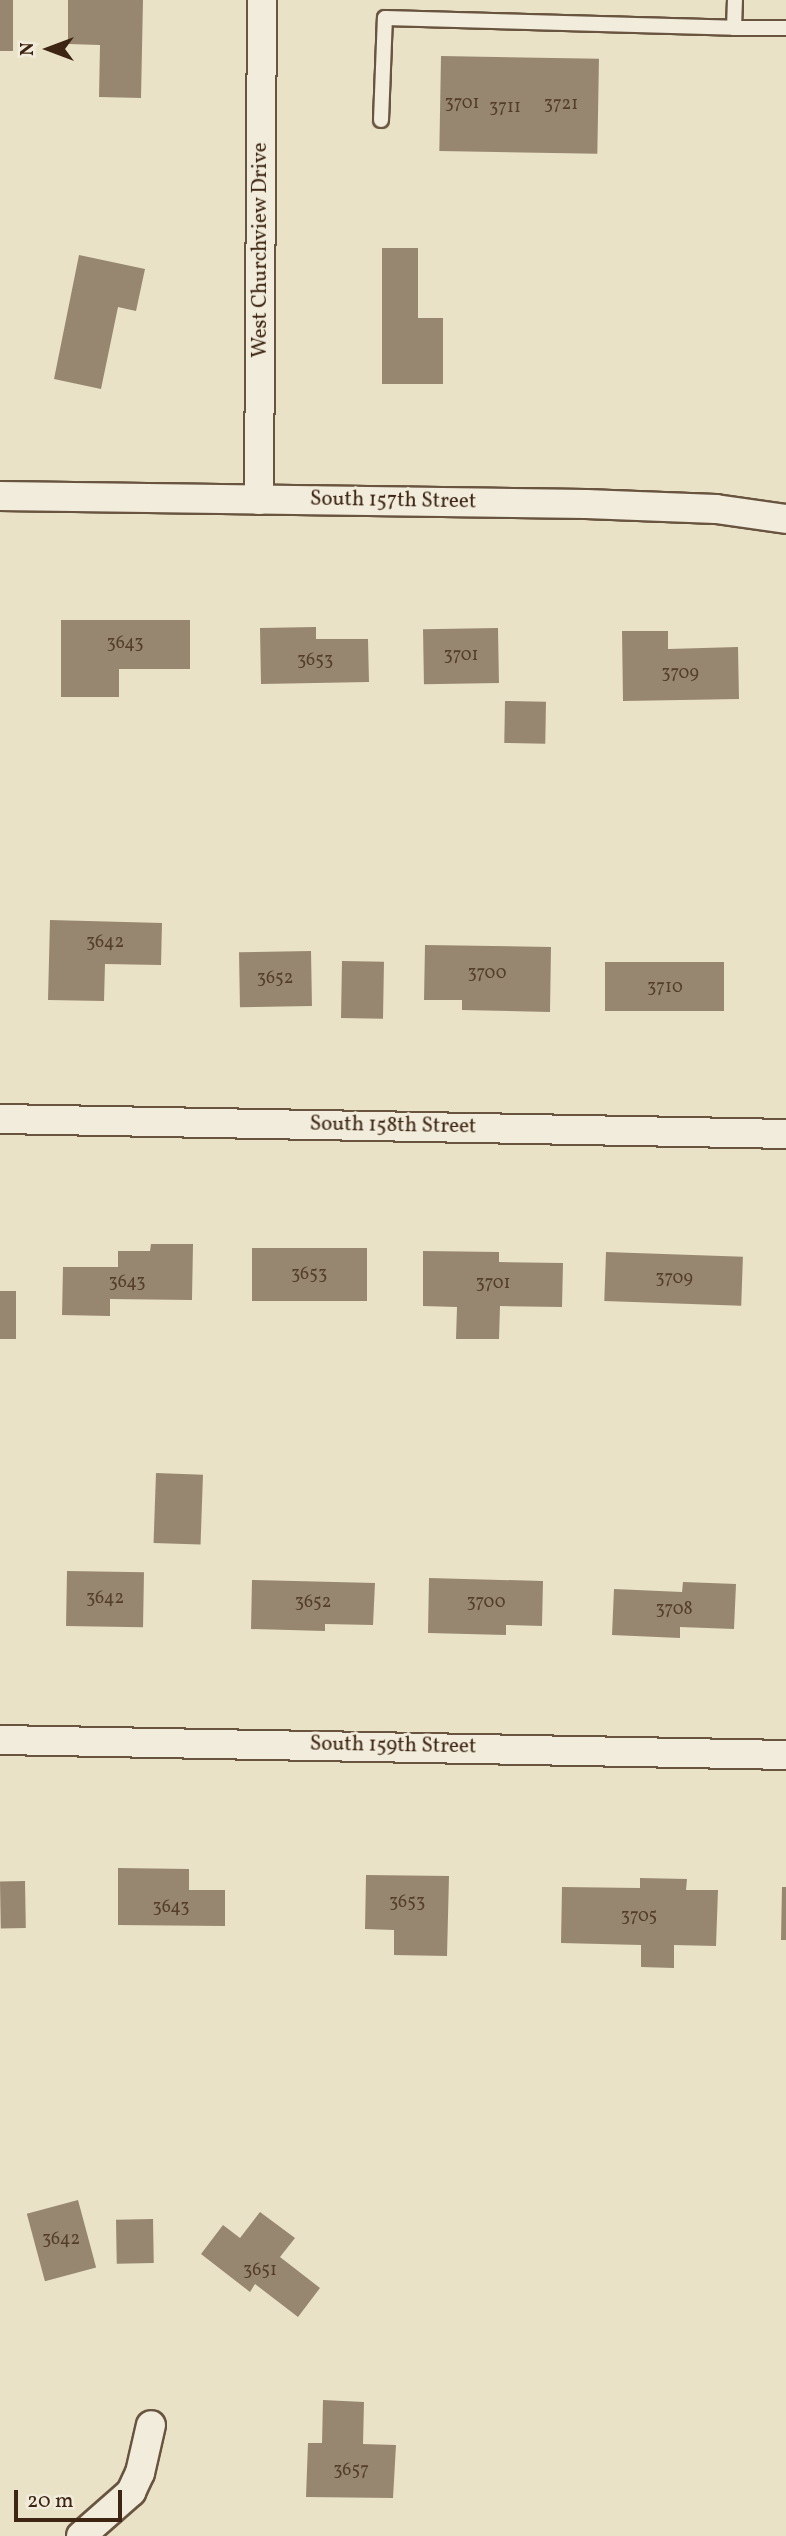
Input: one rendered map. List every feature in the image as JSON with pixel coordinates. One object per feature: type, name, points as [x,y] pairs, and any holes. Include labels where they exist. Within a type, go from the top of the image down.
[{"type":"street","name":"West Churchview Drive","points":[[259,500],[262,0]]},
{"type":"street","name":"South 157th Street","points":[[0,496],[586,504],[716,509],[786,519]]},
{"type":"street","name":"South 158th Street","points":[[0,1119],[786,1134]]},
{"type":"street","name":"South 159th Street","points":[[0,1740],[786,1755]]},
{"type":"street","points":[[81,2536],[131,2492],[140,2473],[151,2425]]},
{"type":"lane","points":[[734,28],[735,0]]},
{"type":"lane","points":[[381,120],[385,18],[786,28]]},
{"type":"building","points":[[0,0],[13,0],[13,51],[0,51]]},
{"type":"building","points":[[68,0],[143,0],[141,98],[99,97],[100,45],[68,44]]},
{"type":"building","points":[[441,56],[599,59],[597,154],[439,151]]},
{"type":"building","points":[[382,248],[418,248],[418,318],[443,318],[443,384],[382,384]]},
{"type":"building","points":[[79,255],[145,269],[136,311],[118,307],[101,389],[54,379]]},
{"type":"building","points":[[61,620],[190,620],[190,669],[119,669],[119,697],[61,697]]},
{"type":"building","points":[[316,627],[316,639],[368,639],[369,682],[261,684],[260,628]]},
{"type":"building","points":[[498,628],[499,683],[424,684],[423,629]]},
{"type":"building","points":[[622,631],[668,631],[668,649],[738,647],[739,699],[623,701]]},
{"type":"building","points":[[505,701],[546,702],[545,744],[504,743]]},
{"type":"building","points":[[50,920],[162,923],[161,965],[105,964],[104,1001],[48,1000]]},
{"type":"building","points":[[425,945],[551,947],[550,1012],[462,1010],[462,1000],[424,1000]]},
{"type":"building","points":[[311,951],[312,1006],[240,1007],[239,952]]},
{"type":"building","points":[[342,961],[384,962],[383,1019],[341,1018]]},
{"type":"building","points":[[605,962],[724,962],[724,1011],[605,1011]]},
{"type":"building","points":[[151,1244],[193,1244],[192,1300],[110,1299],[110,1316],[62,1315],[63,1267],[118,1267],[118,1251],[150,1251]]},
{"type":"building","points":[[252,1248],[367,1248],[367,1301],[252,1301]]},
{"type":"building","points":[[423,1251],[499,1252],[499,1262],[563,1263],[562,1307],[500,1306],[499,1339],[456,1339],[457,1307],[423,1306]]},
{"type":"building","points":[[606,1252],[743,1257],[741,1306],[604,1301]]},
{"type":"building","points":[[0,1291],[16,1291],[16,1339],[0,1339]]},
{"type":"building","points":[[156,1473],[203,1475],[201,1545],[154,1543]]},
{"type":"building","points":[[67,1571],[144,1572],[143,1627],[66,1626]]},
{"type":"building","points":[[429,1578],[543,1581],[542,1626],[506,1625],[506,1635],[428,1633]]},
{"type":"building","points":[[252,1580],[375,1583],[373,1625],[325,1624],[325,1631],[251,1629]]},
{"type":"building","points":[[683,1582],[736,1584],[734,1629],[680,1627],[680,1638],[612,1635],[614,1589],[682,1592]]},
{"type":"building","points":[[118,1868],[189,1869],[189,1890],[225,1890],[225,1926],[118,1925]]},
{"type":"building","points":[[366,1875],[449,1876],[447,1956],[394,1955],[394,1930],[365,1929]]},
{"type":"building","points":[[640,1878],[687,1879],[686,1890],[718,1890],[716,1946],[674,1945],[674,1968],[641,1967],[641,1945],[561,1943],[562,1887],[640,1888]]},
{"type":"building","points":[[0,1881],[25,1881],[26,1928],[1,1928]]},
{"type":"building","points":[[782,1887],[786,1887],[786,1940],[781,1940]]},
{"type":"building","points":[[78,2200],[96,2268],[45,2281],[27,2214]]},
{"type":"building","points":[[260,2212],[295,2238],[280,2257],[320,2288],[298,2317],[255,2284],[250,2292],[201,2254],[223,2225],[240,2238]]},
{"type":"building","points":[[153,2219],[154,2263],[117,2264],[116,2220]]},
{"type":"building","points":[[323,2400],[364,2402],[363,2444],[396,2445],[393,2498],[306,2497],[308,2443],[322,2443]]}]
